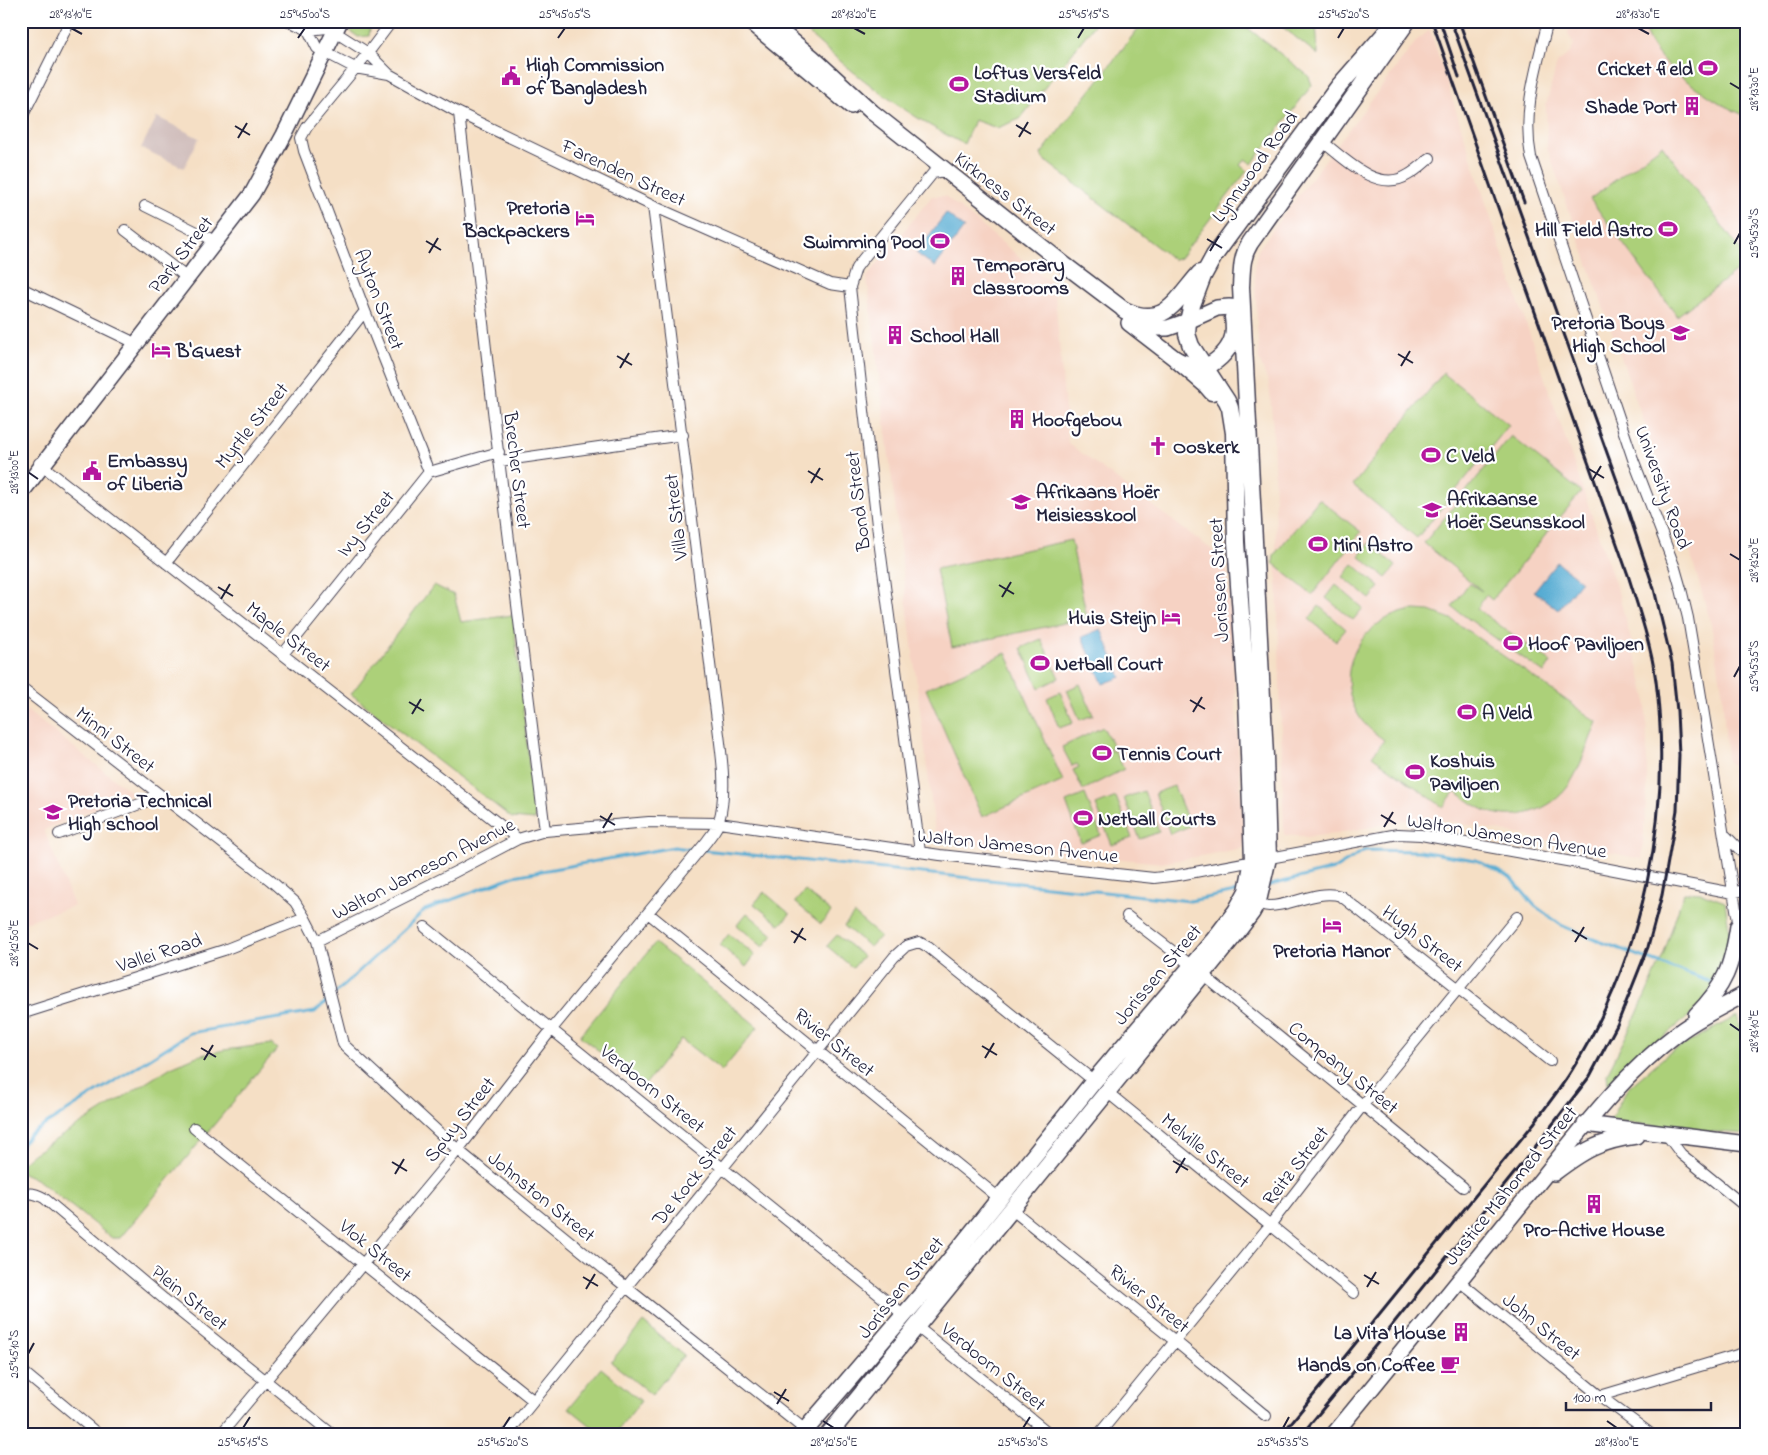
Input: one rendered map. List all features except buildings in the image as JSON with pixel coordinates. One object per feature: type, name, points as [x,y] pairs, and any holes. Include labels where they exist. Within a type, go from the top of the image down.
[{"type":"main road","name":"Lynnwood Road","points":[[1233,425],[1230,408],[1222,390],[1204,367],[1191,346],[1187,334],[1188,321],[1203,276],[1214,256],[1338,86],[1396,21]]},
{"type":"main road","name":"Lynnwood Road","points":[[1250,427],[1238,308],[1244,254],[1407,21]]},
{"type":"main road","points":[[1124,310],[1137,316],[1148,317],[1164,312],[1174,304],[1214,256]]},
{"type":"main road","points":[[1204,367],[1216,361],[1232,340],[1238,308]]},
{"type":"main road","points":[[1177,360],[1206,385],[1233,425]]},
{"type":"main road","name":"Jorissen Street","points":[[1233,425],[1236,542],[1260,862]]},
{"type":"main road","name":"Jorissen Street","points":[[1005,1204],[1107,1092],[1197,970],[1252,902],[1260,862],[1265,756],[1250,427]]},
{"type":"main road","points":[[1236,542],[1254,541]]},
{"type":"main road","name":"Jorissen Street","points":[[809,1433],[910,1321],[1005,1204],[1094,1081],[1197,970]]},
{"type":"main road","name":"Jorissen Street","points":[[829,1434],[890,1358],[910,1321]]},
{"type":"main road","points":[[809,1433],[877,1363],[890,1358]]},
{"type":"street","points":[[21,119],[70,21]]},
{"type":"street","points":[[290,21],[308,30],[321,50]]},
{"type":"street","points":[[356,68],[392,21]]},
{"type":"street","name":"Kirkness Street","points":[[749,21],[866,119],[1140,321],[1158,328],[1168,328],[1217,308],[1238,308]]},
{"type":"street","name":"Kirkness Street","points":[[768,21],[812,57],[872,112],[929,157],[939,172],[1028,244],[1177,360],[1204,367]]},
{"type":"street","name":"University Road","points":[[1548,21],[1530,96],[1528,132],[1530,157],[1633,459],[1675,568],[1681,589],[1688,618],[1747,976]]},
{"type":"street","points":[[308,30],[333,26]]},
{"type":"street","name":"Farenden Street","points":[[333,26],[368,52],[389,74],[459,113],[653,206],[830,284],[850,287]]},
{"type":"street","name":"Park Street","points":[[132,343],[181,273],[238,200],[333,26]]},
{"type":"street","name":"Farenden Street","points":[[321,50],[356,68],[389,74]]},
{"type":"street","name":"Park Street","points":[[21,493],[40,464],[132,343],[252,194],[284,135],[321,50]]},
{"type":"street","name":"Ayton Street","points":[[356,68],[307,127],[301,138],[304,151],[365,311],[429,472]]},
{"type":"street","points":[[820,80],[834,87],[847,89],[852,102],[866,119]]},
{"type":"street","name":"Brecher Street","points":[[459,113],[545,830]]},
{"type":"street","points":[[1323,142],[1367,176],[1378,179],[1394,180],[1407,176],[1430,158]]},
{"type":"street","name":"Bond Street","points":[[920,852],[877,525],[850,287],[856,268],[862,260],[939,172]]},
{"type":"street","points":[[145,206],[209,238]]},
{"type":"street","name":"Villa Street","points":[[653,206],[683,435],[722,766],[723,799],[719,823]]},
{"type":"street","points":[[125,230],[181,273]]},
{"type":"street","points":[[21,288],[132,343]]},
{"type":"street","name":"Myrtle Street","points":[[166,562],[365,311]]},
{"type":"street","points":[[429,472],[499,457],[683,435]]},
{"type":"street","name":"Park Street","points":[[21,483],[40,464]]},
{"type":"street","name":"Maple Street","points":[[40,464],[518,838]]},
{"type":"street","name":"Ivy Street","points":[[283,654],[429,472]]},
{"type":"street","name":"Minni Street","points":[[21,687],[270,880],[295,902],[317,941]]},
{"type":"street","points":[[59,834],[145,802],[156,792]]},
{"type":"street","name":"Walton Jameson Avenue","points":[[317,941],[455,872],[518,838],[545,830],[648,822],[719,823],[920,852],[1154,878],[1260,862],[1398,834],[1421,835],[1598,866],[1733,893]]},
{"type":"street","name":"Spuy Street","points":[[221,1434],[458,1150],[552,1029],[707,841],[719,823]]},
{"type":"street","points":[[1724,834],[1747,857]]},
{"type":"street","points":[[1733,893],[1747,889]]},
{"type":"street","name":"Hugh Street","points":[[1252,902],[1269,906],[1318,896],[1335,894],[1341,896],[1550,1061]]},
{"type":"street","name":"Rivier Street","points":[[648,913],[1266,1416]]},
{"type":"street","name":"Company Street","points":[[1128,916],[1463,1187]]},
{"type":"street","name":"Reitz Street","points":[[1099,1434],[1270,1225],[1364,1105],[1517,917]]},
{"type":"street","name":"Vallei Road","points":[[21,1014],[224,950],[305,918]]},
{"type":"street","points":[[1679,1032],[1708,1003],[1724,980],[1730,968],[1738,926]]},
{"type":"street","name":"Verdoorn Street","points":[[425,927],[1050,1434]]},
{"type":"street","name":"Johnston Street","points":[[317,941],[343,1044],[458,1150],[809,1433]]},
{"type":"street","name":"De Kock Street","points":[[507,1434],[894,957],[906,946],[921,942],[928,947],[1094,1081]]},
{"type":"street","name":"Justice Mahomed Street","points":[[1334,1434],[1537,1186],[1585,1124],[1615,1090],[1659,1048],[1679,1032],[1747,993]]},
{"type":"street","name":"Melville Street","points":[[1107,1092],[1354,1293]]},
{"type":"street","points":[[1585,1124],[1747,1144]]},
{"type":"street","name":"Vlok Street","points":[[194,1128],[534,1401]]},
{"type":"street","points":[[1537,1186],[1576,1156],[1595,1146],[1614,1139],[1660,1134],[1681,1154],[1747,1208]]},
{"type":"street","name":"Plein Street","points":[[23,1195],[37,1194],[44,1198],[164,1299],[332,1434]]},
{"type":"street","name":"John Street","points":[[1459,1280],[1600,1396],[1651,1434]]},
{"type":"street","points":[[1600,1396],[1747,1352]]},
{"type":"street","points":[[21,1370],[98,1434]]},
{"type":"shaded area","name":"Pretoria Boys High School","points":[[1570,21],[1747,21],[1747,777],[1727,761],[1722,689],[1711,624],[1691,555],[1547,148],[1546,106],[1557,63],[1571,52],[1574,44],[1568,34]]},
{"type":"shaded area","name":"Afrikaanse Hoër Seunsskool","points":[[1430,30],[1506,265],[1618,592],[1643,684],[1646,699],[1647,788],[1642,859],[1437,819],[1405,820],[1335,834],[1308,837],[1284,835],[1273,428],[1269,384],[1259,359],[1254,266],[1258,250],[1281,218],[1418,39]]},
{"type":"shaded area","points":[[157,117],[199,138],[184,168],[141,148]]},
{"type":"shaded area","name":"Afrikaans Hoër Meisiesskool","points":[[932,196],[945,196],[1054,285],[1068,443],[1227,561],[1244,848],[1162,863],[936,840],[867,277]]},
{"type":"shaded area","name":"Pretoria Technical High school","points":[[21,706],[132,793],[44,830],[74,906],[21,923]]},
{"type":"green space","points":[[349,21],[371,21],[369,36],[358,37],[346,28]]},
{"type":"green space","name":"Loftus Versfeld Stadium","points":[[795,21],[1097,21],[1020,119],[997,128],[974,120],[964,144],[919,119],[875,88]]},
{"type":"green space","points":[[1144,21],[1239,21],[1306,74],[1312,85],[1252,164],[1245,159],[1240,165],[1247,171],[1180,258],[1174,260],[1043,159],[1041,154]]},
{"type":"green space","points":[[1275,21],[1316,21],[1318,55]]},
{"type":"green space","name":"Cricket field","points":[[1642,21],[1747,21],[1747,116],[1719,102],[1665,63],[1651,44]]},
{"type":"green space","name":"Hill Field Astro","points":[[1662,145],[1747,259],[1747,263],[1677,316],[1590,199]]},
{"type":"green space","name":"C Veld","points":[[1443,373],[1509,425],[1417,538],[1353,485]]},
{"type":"green space","points":[[1511,436],[1581,492],[1492,600],[1486,595],[1477,609],[1551,662],[1544,673],[1452,607],[1469,583],[1482,591],[1424,543]]},
{"type":"green space","name":"Mini Astro","points":[[1319,499],[1361,532],[1312,595],[1273,563],[1274,555]]},
{"type":"green space","points":[[1071,540],[1087,618],[952,647],[936,569]]},
{"type":"green space","points":[[1369,543],[1396,566],[1386,578],[1359,556]]},
{"type":"green space","points":[[1353,564],[1380,587],[1370,599],[1343,577]]},
{"type":"green space","points":[[434,585],[454,595],[461,622],[513,615],[535,820],[512,818],[351,694]]},
{"type":"green space","points":[[1336,585],[1363,608],[1353,620],[1326,598]]},
{"type":"green space","points":[[1319,606],[1346,629],[1336,641],[1309,619]]},
{"type":"green space","points":[[1415,610],[1430,611],[1451,619],[1597,722],[1573,778],[1553,802],[1532,812],[1510,815],[1498,814],[1479,807],[1455,791],[1443,807],[1372,756],[1384,740],[1363,722],[1353,704],[1349,686],[1350,667],[1355,651],[1365,636],[1379,623],[1396,615]]},
{"type":"green space","name":"Netball Court","points":[[1041,639],[1059,678],[1039,688],[1021,648]]},
{"type":"green space","points":[[1006,653],[1063,781],[982,817],[926,689]]},
{"type":"green space","name":"Tennis Court","points":[[1080,684],[1093,715],[1080,720],[1067,690]]},
{"type":"green space","name":"Tennis Court","points":[[1060,692],[1073,723],[1059,728],[1047,698]]},
{"type":"green space","points":[[1103,727],[1113,746],[1109,748],[1110,751],[1114,750],[1124,769],[1083,790],[1073,770],[1079,767],[1077,764],[1072,766],[1062,747]]},
{"type":"green space","points":[[1174,786],[1190,826],[1170,834],[1155,793]]},
{"type":"green space","points":[[1144,791],[1159,832],[1140,839],[1124,798]]},
{"type":"green space","name":"Netball Courts","points":[[1085,794],[1101,835],[1081,843],[1066,802]]},
{"type":"green space","points":[[1116,797],[1132,838],[1112,845],[1096,805]]},
{"type":"green space","points":[[805,891],[831,912],[821,924],[795,902]]},
{"type":"green space","points":[[764,892],[790,914],[780,925],[754,904]]},
{"type":"green space","points":[[1684,892],[1701,893],[1725,902],[1731,942],[1707,1001],[1608,1084],[1607,1074],[1663,956]]},
{"type":"green space","points":[[747,913],[773,935],[763,947],[737,925]]},
{"type":"green space","points":[[854,914],[880,936],[870,947],[844,926]]},
{"type":"green space","points":[[729,934],[755,955],[746,967],[720,945]]},
{"type":"green space","points":[[837,935],[863,956],[853,968],[827,946]]},
{"type":"green space","points":[[655,943],[758,1027],[722,1071],[681,1039],[644,1086],[580,1036]]},
{"type":"green space","points":[[1737,1016],[1747,1053],[1747,1134],[1686,1130],[1610,1120],[1627,1089],[1669,1053]]},
{"type":"green space","points":[[271,1044],[277,1049],[120,1238],[112,1238],[38,1180],[21,1172],[21,1164],[33,1154],[171,1067],[197,1056],[224,1050]]},
{"type":"green space","points":[[643,1322],[684,1355],[652,1395],[611,1362]]},
{"type":"green space","points":[[601,1368],[641,1401],[615,1434],[601,1434],[569,1408]]},
{"type":"water","name":"Swimming Pool","points":[[946,213],[964,228],[935,267],[916,253]]},
{"type":"water","points":[[1557,562],[1581,581],[1558,610],[1534,591]]},
{"type":"water","points":[[1101,629],[1121,677],[1103,684],[1082,637]]},
{"type":"waterway","points":[[21,1146],[29,1135],[190,1033],[315,1012],[425,910],[514,876],[674,847],[697,850]]},
{"type":"waterway","points":[[703,850],[1190,901],[1241,891]]},
{"type":"waterway","points":[[1267,886],[1334,869],[1365,850],[1419,851],[1476,860],[1510,877],[1535,906],[1561,925],[1593,939],[1714,983]]},
{"type":"railway","points":[[1282,1434],[1535,1122],[1572,1070],[1597,1026],[1617,980],[1634,932],[1647,883],[1656,832],[1660,782],[1660,731],[1656,681],[1644,628],[1628,575],[1432,21]]},
{"type":"railway","points":[[1440,21],[1459,77]]},
{"type":"railway","points":[[1302,1434],[1380,1340],[1590,1076],[1617,1025],[1648,947],[1662,895],[1677,810],[1679,755],[1677,711],[1672,663],[1654,589],[1628,511],[1451,21]]},
{"type":"railway","points":[[1459,21],[1524,202]]},
{"type":"place","name":"Cricket field","points":[[1708,68]]},
{"type":"place","name":"High Commission of Bangladesh","points":[[511,76]]},
{"type":"place","name":"Loftus Versfeld Stadium","points":[[959,84]]},
{"type":"place","name":"Shade Port","points":[[1692,106]]},
{"type":"place","name":"Pretoria Backpackers","points":[[585,218]]},
{"type":"place","name":"Hill Field Astro","points":[[1668,229]]},
{"type":"place","name":"Swimming Pool","points":[[940,241]]},
{"type":"place","name":"Temporary classrooms","points":[[958,276]]},
{"type":"place","name":"Pretoria Boys High School","points":[[1680,333]]},
{"type":"place","name":"School Hall","points":[[895,335]]},
{"type":"place","name":"B'Guest","points":[[161,350]]},
{"type":"place","name":"Hoofgebou","points":[[1017,419]]},
{"type":"place","name":"Ooskerk","points":[[1158,446]]},
{"type":"place","name":"C Veld","points":[[1431,455]]},
{"type":"place","name":"Embassy of Liberia","points":[[92,471]]},
{"type":"place","name":"Afrikaans Hoër Meisiesskool","points":[[1021,502]]},
{"type":"place","name":"Afrikaanse Hoër Seunsskool","points":[[1432,510]]},
{"type":"place","name":"Mini Astro","points":[[1318,544]]},
{"type":"place","name":"Huis Steijn","points":[[1171,617]]},
{"type":"place","name":"Hoof Paviljoen","points":[[1513,643]]},
{"type":"place","name":"Netball Court","points":[[1040,663]]},
{"type":"place","name":"A Veld","points":[[1467,712]]},
{"type":"place","name":"Tennis Court","points":[[1102,753]]},
{"type":"place","name":"Koshuis Paviljoen","points":[[1415,772]]},
{"type":"place","name":"Pretoria Technical High school","points":[[53,812]]},
{"type":"place","name":"Netball Courts","points":[[1083,818]]},
{"type":"place","name":"Pretoria Manor","points":[[1332,925]]},
{"type":"place","name":"Pro-Active House","points":[[1594,1204]]},
{"type":"place","name":"La Vita House","points":[[1461,1332]]},
{"type":"place","name":"Hands on Coffee","points":[[1450,1364]]}]
